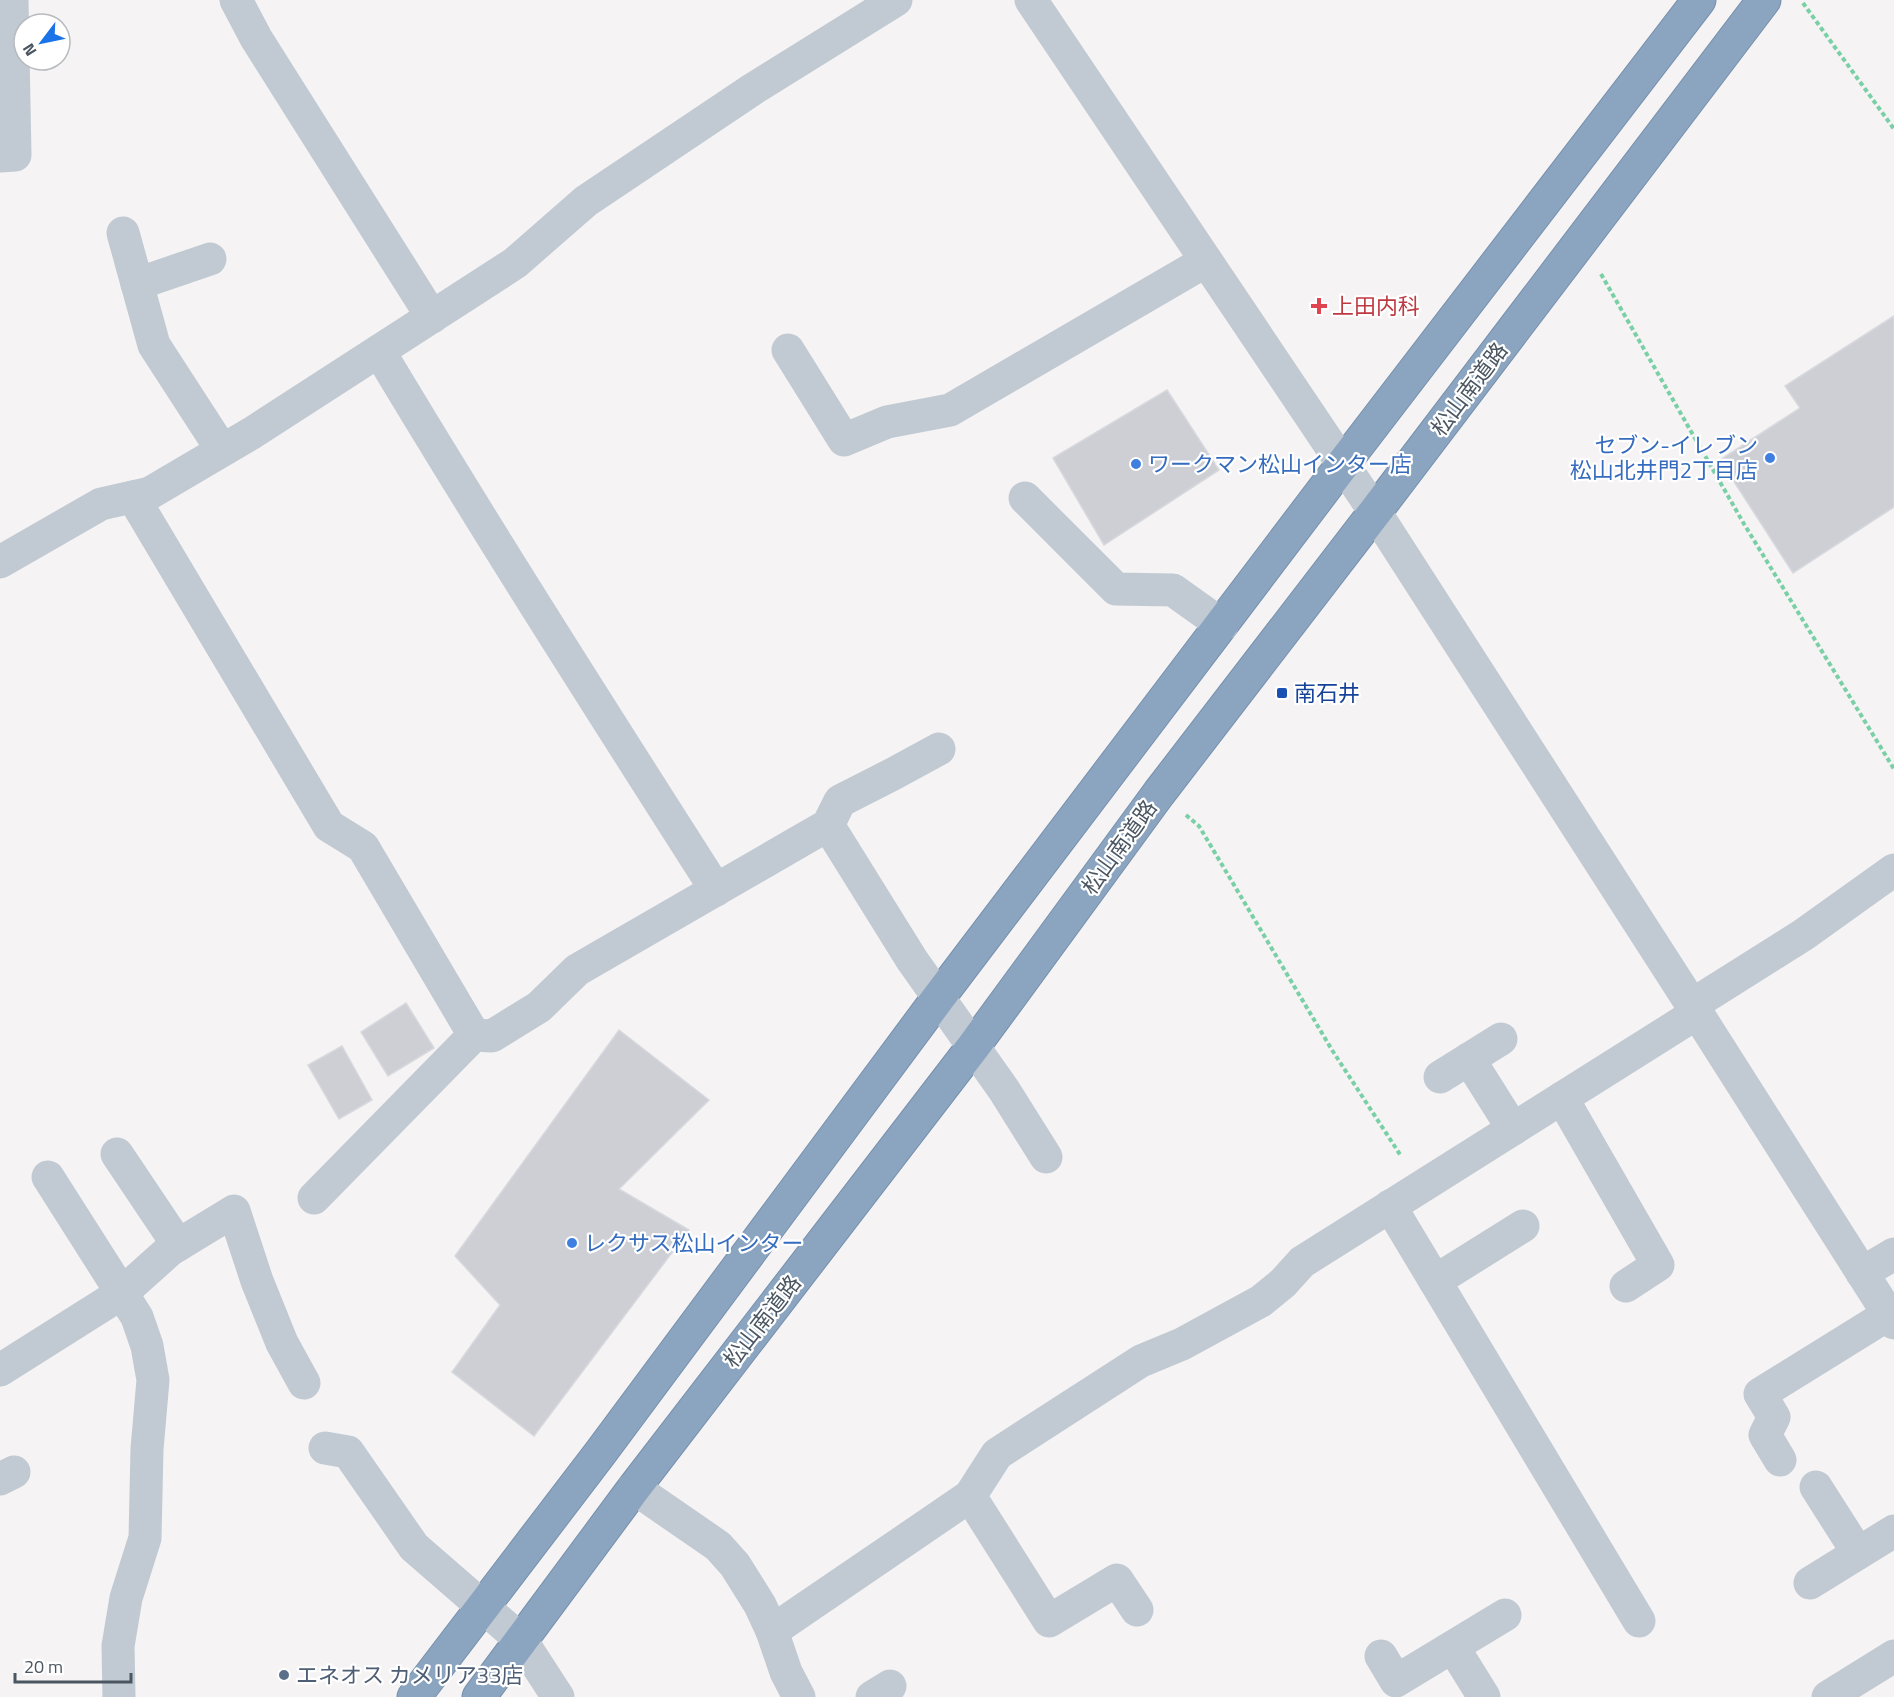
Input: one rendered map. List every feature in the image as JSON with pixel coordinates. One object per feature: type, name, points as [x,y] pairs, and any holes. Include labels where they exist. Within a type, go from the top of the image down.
[{"type":"highway","points":[[414,1697],[601,1452],[939,997],[1343,464],[1699,0]]},
{"type":"highway","name":"松山南道路","points":[[479,1697],[634,1488],[973,1047],[1159,793],[1764,0]]},
{"type":"street","points":[[236,0],[256,38],[432,317]]},
{"type":"street","points":[[0,562],[101,504],[150,493],[222,450],[515,263],[586,201],[753,89],[896,0]]},
{"type":"street","points":[[1031,0],[1375,512],[1891,1318],[1760,1395],[1774,1417],[1765,1435],[1780,1460]]},
{"type":"street","points":[[0,156],[15,154],[8,10]]},
{"type":"street","points":[[123,233],[154,345],[222,450]]},
{"type":"street","points":[[137,284],[210,259]]},
{"type":"street","points":[[788,350],[844,440],[887,422],[950,410],[1206,261]]},
{"type":"street","points":[[379,351],[540,614],[716,890]]},
{"type":"street","points":[[133,497],[329,826],[363,847],[474,1035]]},
{"type":"street","points":[[1024,498],[1116,589],[1173,590],[1222,625]]},
{"type":"street","points":[[314,1198],[474,1035],[492,1036],[539,1007],[577,970],[828,825],[840,801],[939,749]]},
{"type":"street","points":[[828,825],[912,960],[1004,1090],[1046,1157]]},
{"type":"street","points":[[772,1631],[970,1496],[997,1454],[1141,1361],[1182,1344],[1261,1301],[1283,1283],[1302,1262],[1562,1098],[1803,935],[1894,870]]},
{"type":"street","points":[[1440,1077],[1501,1039]]},
{"type":"street","points":[[1469,1059],[1513,1129]]},
{"type":"street","points":[[1562,1098],[1658,1265],[1626,1286]]},
{"type":"street","points":[[117,1154],[178,1245]]},
{"type":"street","points":[[48,1177],[137,1317],[147,1346],[153,1380],[147,1449],[145,1538],[126,1598],[118,1646],[119,1697]]},
{"type":"street","points":[[1390,1206],[1639,1621]]},
{"type":"street","points":[[0,1370],[122,1293],[178,1245],[234,1211],[257,1281],[282,1343],[304,1383]]},
{"type":"street","points":[[1435,1281],[1523,1226]]},
{"type":"street","points":[[1862,1273],[1894,1254]]},
{"type":"street","points":[[325,1448],[348,1452],[414,1546],[521,1640],[558,1697]]},
{"type":"street","points":[[1816,1486],[1858,1553]]},
{"type":"street","points":[[634,1488],[718,1546],[735,1565],[772,1631],[783,1666],[799,1697]]},
{"type":"street","points":[[970,1496],[1049,1621],[1117,1580],[1137,1610]]},
{"type":"street","points":[[1810,1583],[1894,1531]]},
{"type":"street","points":[[1381,1656],[1396,1681],[1505,1615]]},
{"type":"street","points":[[1453,1647],[1484,1697]]},
{"type":"street","points":[[1828,1697],[1894,1656]]},
{"type":"path","points":[[1803,3],[1894,129]]},
{"type":"path","points":[[1597,267],[1744,524],[1894,769]]},
{"type":"path","points":[[1159,793],[1199,826],[1332,1050],[1421,1187]]},
{"type":"building","points":[[1894,316],[1894,507],[1793,573],[1720,460],[1800,408],[1785,386]]},
{"type":"building","name":"ワークマン松山インター店","points":[[1167,390],[1219,470],[1104,545],[1053,458]]},
{"type":"building","points":[[406,1003],[434,1048],[388,1076],[361,1032]]},
{"type":"building","name":"レクサス松山インター","points":[[619,1030],[709,1100],[619,1189],[689,1230],[534,1436],[452,1372],[500,1305],[455,1256]]},
{"type":"building","points":[[342,1046],[372,1100],[339,1119],[308,1065]]},
{"type":"place","name":"上田内科","points":[[1319,306]]},
{"type":"place","name":"セブン-イレブン 松山北井門2丁目店","points":[[1770,458]]},
{"type":"place","name":"ワークマン松山インター店","points":[[1136,464]]},
{"type":"place","name":"南石井","points":[[1282,693]]},
{"type":"place","name":"レクサス松山インター","points":[[572,1243]]},
{"type":"place","name":"エネオス カメリア33店","points":[[284,1675]]}]
